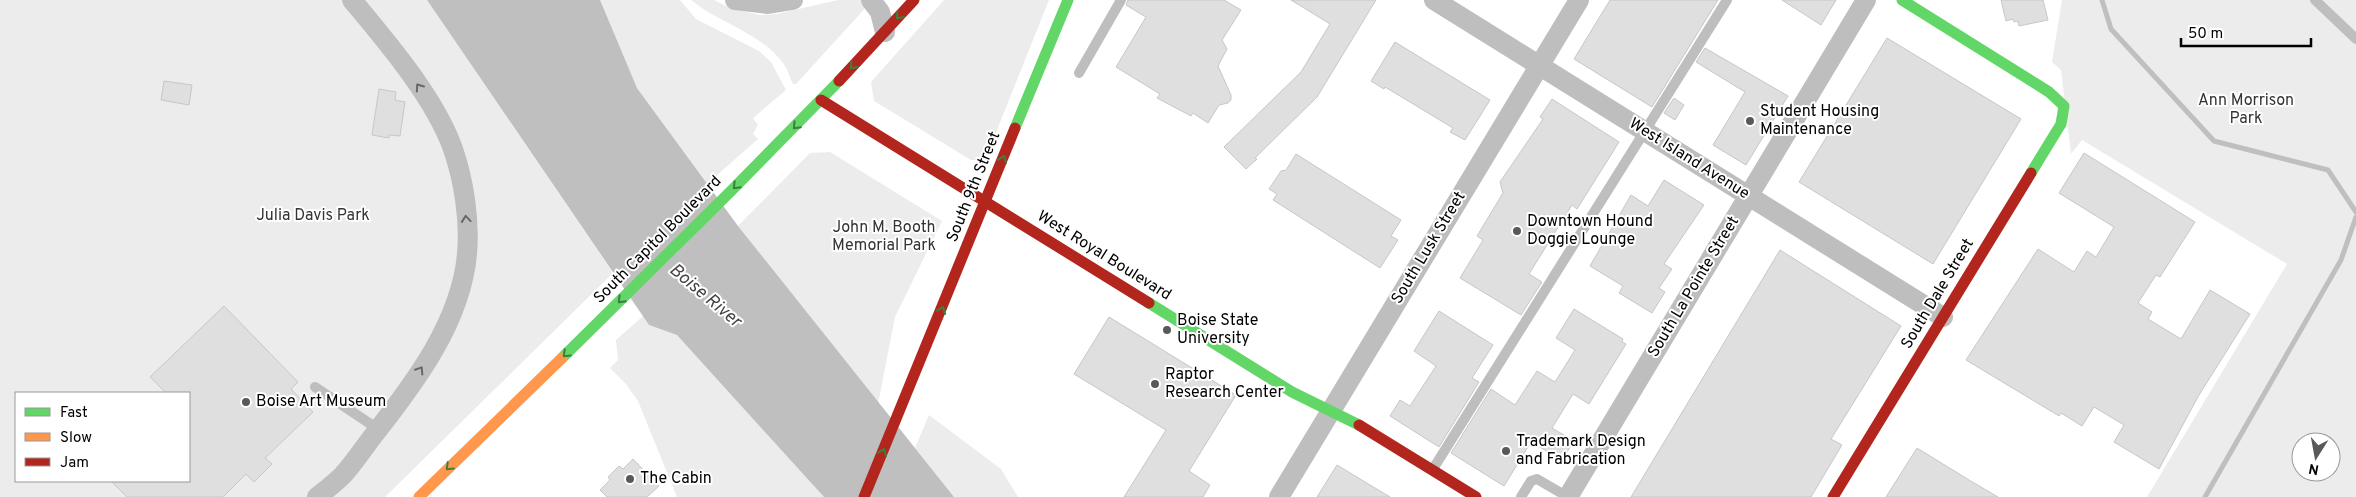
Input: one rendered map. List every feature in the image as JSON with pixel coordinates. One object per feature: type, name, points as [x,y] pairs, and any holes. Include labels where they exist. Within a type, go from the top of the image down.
[{"type":"street","points":[[317,497],[343,474],[393,411],[428,357],[446,325],[458,294],[467,254],[463,190],[453,149],[428,101],[389,45],[352,0]]},
{"type":"street","points":[[735,0],[768,4],[793,0]]},
{"type":"street","points":[[871,0],[880,12],[885,32]]},
{"type":"street","name":"South Capitol Boulevard","points":[[419,497],[771,151],[914,0]]},
{"type":"street","name":"South 9th Street","points":[[864,497],[924,355],[1068,0]]},
{"type":"street","name":"West Island Avenue","points":[[1434,0],[1943,317]]},
{"type":"street","name":"South Lusk Street","points":[[1279,497],[1579,0]]},
{"type":"street","name":"South La Pointe Street","points":[[1568,497],[1866,0]]},
{"type":"street","name":"South Dale Street","points":[[1833,497],[2061,124],[2064,106],[2049,92],[1902,0]]},
{"type":"street","name":"West Royal Boulevard","points":[[821,100],[1292,392],[1330,412],[1353,421],[1476,497]]},
{"type":"lane","points":[[1079,73],[1121,0]]},
{"type":"lane","points":[[1432,470],[1727,0]]},
{"type":"lane","points":[[2315,0],[2356,38]]},
{"type":"lane","points":[[315,387],[378,429]]},
{"type":"lane","points":[[1521,497],[1531,481],[1538,479],[1568,497]]},
{"type":"green space","name":"Julia Davis Park","points":[[0,0],[427,0],[613,273],[385,497],[0,497]]},
{"type":"green space","points":[[598,0],[680,0],[696,19],[759,51],[771,62],[786,90],[753,118],[758,125],[753,134],[758,139],[707,184],[637,88]]},
{"type":"green space","points":[[691,0],[714,0],[730,8],[760,15],[777,14],[838,0],[864,0],[869,4],[796,84],[793,84],[783,63],[774,52],[763,43],[714,16]]},
{"type":"green space","points":[[944,0],[1049,0],[985,160],[971,160],[874,101],[871,82]]},
{"type":"green space","name":"Ann Morrison Park","points":[[2062,0],[2356,0],[2356,497],[2147,497],[2287,264],[2082,140],[2071,154],[2061,70],[2052,62]]},
{"type":"green space","name":"John M. Booth Memorial Park","points":[[830,152],[942,221],[895,317],[878,404],[738,226],[810,153]]},
{"type":"green space","points":[[643,316],[649,325],[677,334],[824,497],[677,497],[638,401],[626,384],[610,368],[618,360],[616,340]]},
{"type":"green space","points":[[929,415],[1001,469],[1018,497],[954,497],[915,448]]},
{"type":"water","name":"Boise River","points":[[427,0],[600,0],[637,88],[738,226],[954,497],[824,497],[677,335],[649,325]]},
{"type":"building","points":[[1128,0],[1224,0],[1241,10],[1222,40],[1227,49],[1218,66],[1231,95],[1231,100],[1228,103],[1219,105],[1208,123],[1193,113],[1191,116],[1157,98],[1160,94],[1116,67],[1146,17],[1126,5]]},
{"type":"building","points":[[1291,0],[1376,0],[1317,97],[1246,169],[1224,147],[1301,72],[1330,24]]},
{"type":"building","points":[[1610,0],[1718,0],[1652,107],[1574,59]]},
{"type":"building","points":[[1782,0],[1836,0],[1821,25]]},
{"type":"building","points":[[2001,0],[2043,0],[2048,20],[2019,26],[2018,21],[2014,22],[2013,19],[2006,21]]},
{"type":"building","points":[[1887,38],[2021,119],[1933,264],[1799,182]]},
{"type":"building","points":[[1395,42],[1490,100],[1465,140],[1450,132],[1453,128],[1385,87],[1384,89],[1371,81]]},
{"type":"building","name":"Student Housing Maintenance","points":[[1705,48],[1788,96],[1746,165],[1713,145],[1745,92],[1696,62]]},
{"type":"building","points":[[164,81],[192,85],[189,105],[161,100]]},
{"type":"building","points":[[379,89],[396,92],[395,100],[405,102],[400,136],[389,135],[389,138],[372,135]]},
{"type":"building","points":[[1674,98],[1684,105],[1675,120],[1664,113]]},
{"type":"building","points":[[1552,99],[1619,142],[1577,209],[1572,205],[1529,274],[1542,282],[1521,315],[1460,278],[1483,240],[1477,236],[1503,193],[1500,182],[1543,119],[1540,117]]},
{"type":"building","points":[[2084,153],[2195,222],[2160,277],[2156,275],[2138,303],[2152,312],[2148,319],[2181,339],[2210,290],[2250,314],[2199,395],[2159,469],[2114,442],[2124,425],[2094,407],[2082,426],[2061,413],[2059,416],[1966,360],[2038,249],[2074,272],[2087,251],[2096,257],[2114,227],[2059,193]]},
{"type":"building","points":[[1296,154],[1401,220],[1391,236],[1398,240],[1380,268],[1273,200],[1277,194],[1269,189],[1281,171],[1286,170]]},
{"type":"building","points":[[1664,180],[1704,205],[1664,264],[1672,269],[1659,288],[1665,292],[1652,313],[1619,293],[1623,286],[1590,266],[1631,195],[1648,206]]},
{"type":"building","points":[[1780,250],[1901,326],[1831,439],[1842,445],[1811,497],[1631,497]]},
{"type":"building","name":"Boise Art Museum","points":[[224,306],[298,382],[291,389],[313,412],[265,458],[272,464],[254,482],[246,474],[223,497],[127,497],[112,482],[190,482],[190,392],[165,392],[150,377]]},
{"type":"building","points":[[1574,309],[1623,339],[1622,342],[1626,344],[1589,404],[1573,394],[1552,428],[1574,441],[1562,460],[1531,442],[1504,486],[1451,453],[1491,389],[1515,405],[1537,371],[1555,382],[1575,350],[1556,338]]},
{"type":"building","points":[[1439,311],[1493,345],[1472,378],[1479,382],[1439,447],[1390,416],[1400,400],[1410,406],[1436,366],[1414,351]]},
{"type":"building","name":"Raptor Research Center","points":[[1109,317],[1236,395],[1189,471],[1210,485],[1203,497],[1124,497],[1166,430],[1074,374]]},
{"type":"building","points":[[1917,448],[1969,480],[1998,497],[1886,497]]},
{"type":"building","name":"The Cabin","points":[[633,459],[659,486],[647,497],[607,497],[600,490],[610,480],[608,477],[619,466],[623,469]]},
{"type":"building","points":[[1337,465],[1390,497],[1317,497]]},
{"type":"waterway","points":[[2102,0],[2111,29],[2214,141],[2328,170],[2356,212]]},
{"type":"waterway","points":[[2205,497],[2341,260],[2356,217]]},
{"type":"traffic: fast","points":[[1015,128],[1068,0]]},
{"type":"traffic: fast","points":[[1902,0],[2049,92],[2064,106],[2061,124],[2031,173]]},
{"type":"traffic: fast","points":[[562,358],[839,81]]},
{"type":"traffic: fast","points":[[1149,303],[1292,392],[1359,425]]},
{"type":"traffic: slow","points":[[419,497],[562,358]]},
{"type":"traffic: jam","points":[[839,81],[914,0]]},
{"type":"traffic: jam","points":[[821,100],[1149,303]]},
{"type":"traffic: jam","points":[[864,497],[1015,128]]},
{"type":"traffic: jam","points":[[1833,497],[2031,173]]},
{"type":"traffic: jam","points":[[1359,425],[1476,497]]},
{"type":"place","name":"Student Housing Maintenance","points":[[1750,121]]},
{"type":"place","name":"Downtown Hound Doggie Lounge","points":[[1517,231]]},
{"type":"place","name":"Boise State University","points":[[1167,330]]},
{"type":"place","name":"Raptor Research Center","points":[[1155,384]]},
{"type":"place","name":"Boise Art Museum","points":[[246,402]]},
{"type":"place","name":"Trademark Design and Fabrication","points":[[1506,451]]},
{"type":"place","name":"The Cabin","points":[[630,479]]}]
